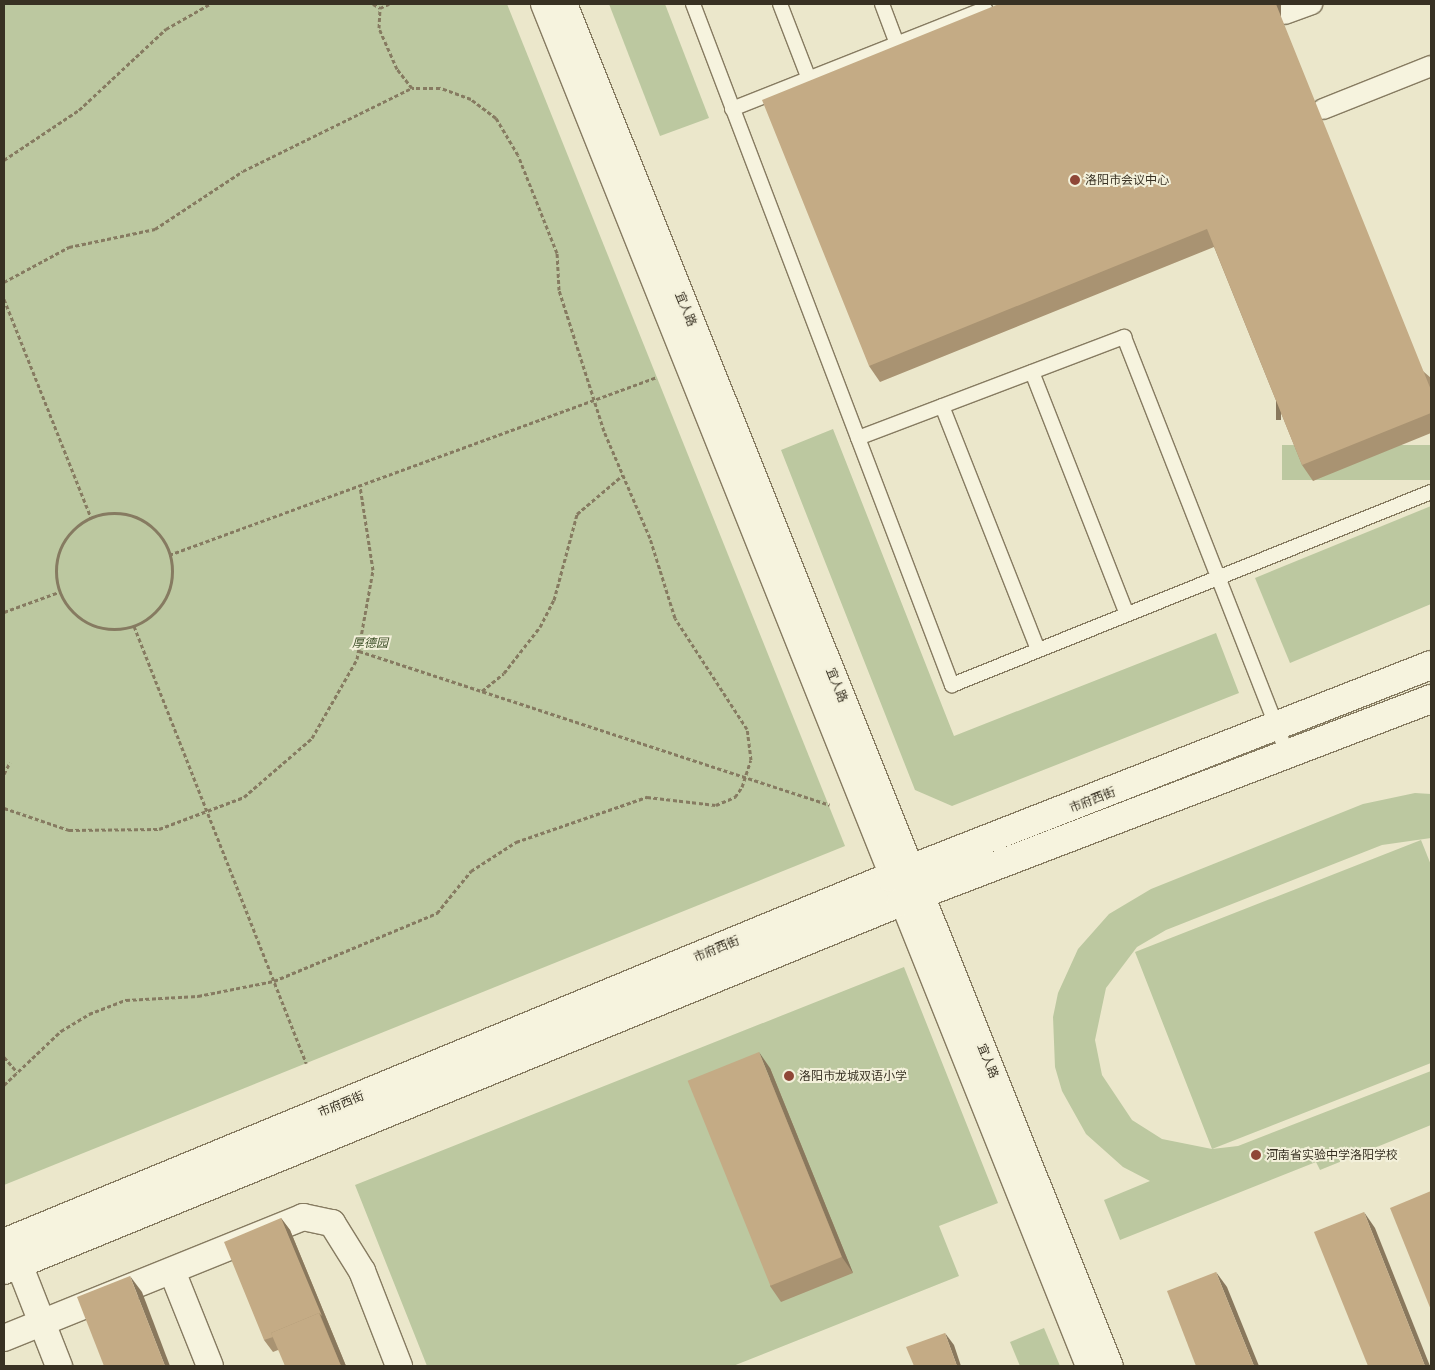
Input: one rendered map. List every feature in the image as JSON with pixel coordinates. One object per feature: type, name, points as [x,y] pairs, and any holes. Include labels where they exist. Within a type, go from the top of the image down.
[{"type":"street","name":"宜人路","points":[[544,4],[900,873],[1110,1366]]},
{"type":"street","name":"宜人路","points":[[564,4],[900,873]]},
{"type":"street","points":[[1285,14],[1312,4]]},
{"type":"street","points":[[1323,109],[1431,66]]},
{"type":"street","name":"市府西街","points":[[9,1259],[900,873],[1278,729],[1431,665]]},
{"type":"street","name":"市府西街","points":[[9,1259],[911,898],[1288,756],[1431,699]]},
{"type":"street","name":"宜人路","points":[[911,898],[1089,1366]]},
{"type":"street","points":[[4,1338],[303,1217],[332,1223],[362,1271],[399,1366]]},
{"type":"street","points":[[9,1259],[43,1323],[59,1366]]},
{"type":"street","points":[[172,1271],[210,1366]]},
{"type":"lane","points":[[693,4],[952,685],[1431,492]]},
{"type":"lane","points":[[780,4],[809,79]]},
{"type":"lane","points":[[882,4],[897,44]]},
{"type":"lane","points":[[732,109],[985,9],[983,4]]},
{"type":"lane","points":[[858,438],[1124,337],[1288,756]]},
{"type":"lane","points":[[1032,372],[1127,614]]},
{"type":"lane","points":[[942,406],[1038,650]]},
{"type":"path","points":[[4,160],[79,110],[166,29],[210,4]]},
{"type":"path","points":[[373,4],[380,8]]},
{"type":"path","points":[[380,8],[389,4]]},
{"type":"path","points":[[380,8],[379,28],[397,69],[412,88]]},
{"type":"path","points":[[4,282],[69,247],[155,229],[243,171],[412,88],[440,88],[463,96],[496,118],[540,206],[556,253],[559,290],[595,400],[623,475],[650,538],[675,618],[747,729],[751,760],[745,778],[735,797],[716,805],[647,797],[516,842],[470,871],[437,913],[274,981],[198,996],[126,1000],[61,1031],[4,1085]]},
{"type":"path","points":[[4,299],[91,518]]},
{"type":"path","points":[[170,555],[657,377]]},
{"type":"path","points":[[482,691],[504,673],[540,627],[554,600],[577,514],[623,475]]},
{"type":"path","points":[[4,808],[69,830],[159,829],[244,797],[312,738],[359,651],[373,570],[360,486]]},
{"type":"path","points":[[114,513],[132,516],[162,538],[170,555],[172,575],[167,594],[157,611],[134,626],[103,629],[84,622],[59,592],[58,555],[66,538],[91,518],[114,513]]},
{"type":"path","points":[[4,612],[59,592]]},
{"type":"path","points":[[134,626],[306,1063]]},
{"type":"path","points":[[359,651],[828,805]]},
{"type":"path","points":[[4,774],[10,762]]},
{"type":"path","points":[[4,1057],[16,1072]]},
{"type":"green space","name":"厚德园","points":[[4,4],[507,4],[845,846],[4,1185]]},
{"type":"green space","points":[[609,4],[665,4],[709,118],[660,136]]},
{"type":"green space","points":[[833,429],[954,736],[1216,633],[1239,693],[952,806],[915,790],[781,450]]},
{"type":"green space","points":[[1282,445],[1431,445],[1431,480],[1282,480]]},
{"type":"green space","points":[[1431,506],[1431,604],[1290,663],[1255,578]]},
{"type":"green space","points":[[1415,793],[1431,794],[1431,838],[1382,845],[1166,930],[1137,947],[1106,988],[1095,1040],[1102,1075],[1132,1120],[1162,1139],[1212,1149],[1238,1146],[1431,1071],[1431,1125],[1320,1170],[1316,1162],[1120,1240],[1104,1200],[1150,1181],[1123,1167],[1086,1134],[1062,1091],[1055,1067],[1053,1017],[1058,993],[1078,949],[1109,914],[1151,889],[1363,804]]},
{"type":"green space","points":[[1421,840],[1431,865],[1431,1063],[1212,1149],[1135,952]]},
{"type":"green space","name":"洛阳市龙城双语小学","points":[[904,967],[998,1203],[939,1226],[959,1276],[733,1366],[427,1366],[355,1185]]},
{"type":"green space","points":[[1044,1328],[1060,1366],[1020,1366],[1010,1342]]},
{"type":"building","name":"洛阳市会议中心","points":[[999,4],[1276,4],[1431,390],[1431,413],[1302,465],[1207,229],[869,366],[762,100]]},
{"type":"building","points":[[759,1052],[842,1257],[770,1286],[688,1081]]},
{"type":"building","points":[[1431,1191],[1431,1310],[1390,1208]]},
{"type":"building","points":[[1364,1212],[1425,1366],[1368,1366],[1314,1232]]},
{"type":"building","points":[[281,1218],[322,1316],[319,1313],[271,1333],[273,1337],[264,1340],[224,1242]]},
{"type":"building","points":[[1216,1272],[1254,1366],[1196,1366],[1167,1291]]},
{"type":"building","points":[[130,1276],[165,1366],[104,1366],[77,1297]]},
{"type":"building","points":[[319,1313],[341,1366],[285,1366],[271,1333]]},
{"type":"building","points":[[945,1333],[957,1366],[914,1366],[906,1347]]},
{"type":"place","name":"洛阳市会议中心","points":[[1075,180]]},
{"type":"place","name":"洛阳市龙城双语小学","points":[[789,1076]]},
{"type":"place","name":"河南省实验中学洛阳学校","points":[[1256,1155]]}]
